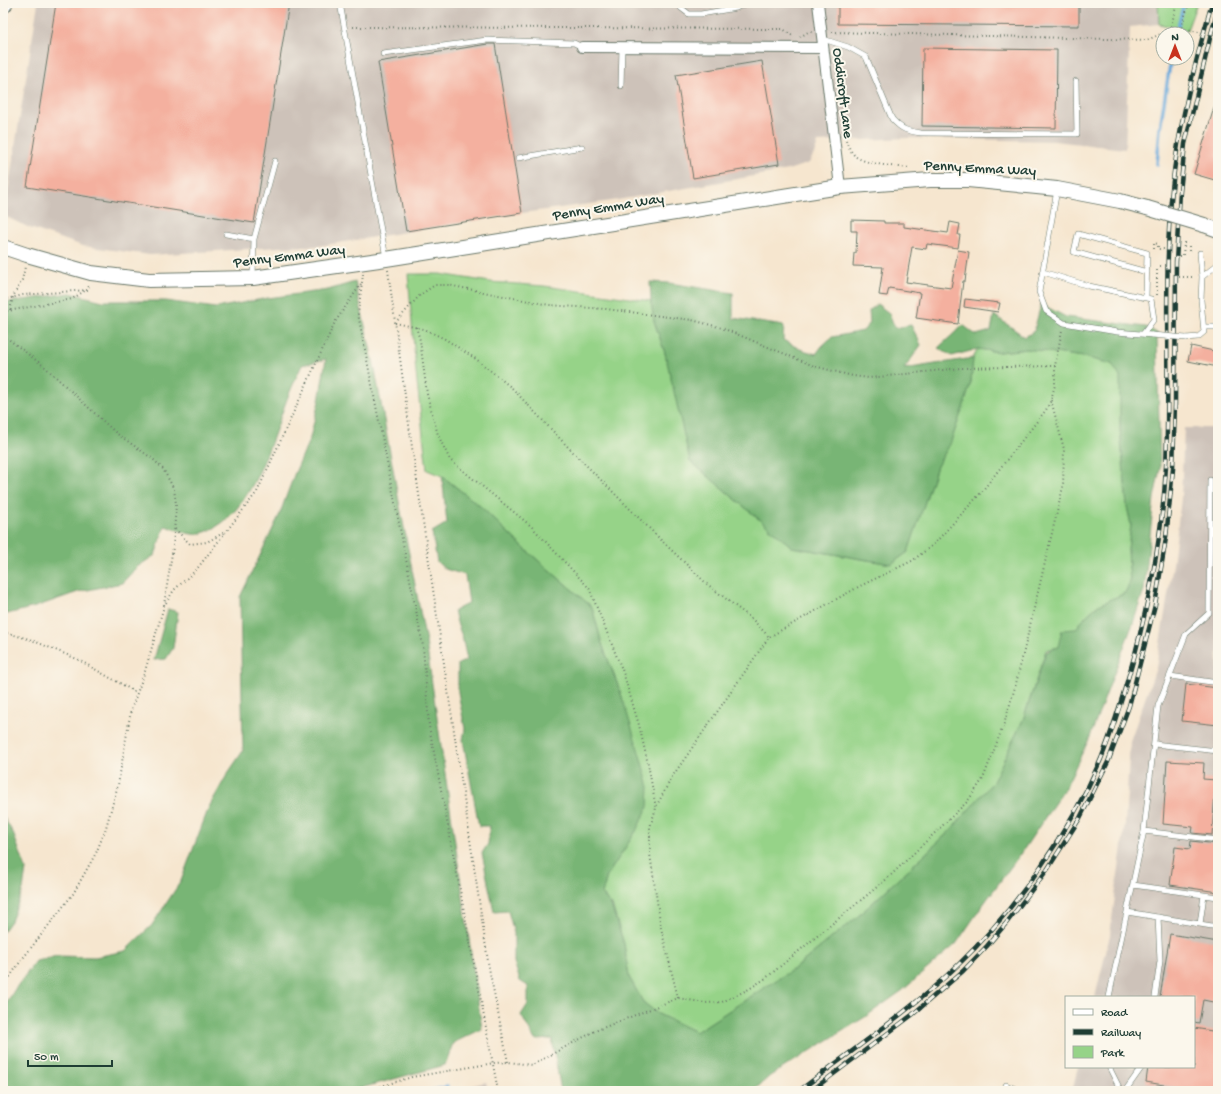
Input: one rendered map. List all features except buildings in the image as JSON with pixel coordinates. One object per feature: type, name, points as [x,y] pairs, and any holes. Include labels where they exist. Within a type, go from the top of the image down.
[{"type":"main road","name":"Penny Emma Way","points":[[3,247],[27,256],[92,273],[149,280],[253,278],[386,259],[840,187],[930,180],[968,180],[1057,189],[1148,208],[1218,230]]},
{"type":"street","name":"Oddicroft Lane","points":[[818,3],[840,187]]},
{"type":"street","points":[[582,47],[822,40]]},
{"type":"lane","points":[[340,3],[386,259]]},
{"type":"lane","points":[[678,3],[689,14],[701,14],[736,8],[746,3]]},
{"type":"lane","points":[[383,54],[488,40],[574,43],[582,47]]},
{"type":"lane","points":[[822,40],[848,47],[866,57],[892,119],[899,127],[908,131],[921,133],[1077,134],[1076,81]]},
{"type":"lane","points":[[621,86],[622,47]]},
{"type":"lane","points":[[518,158],[582,147]]},
{"type":"lane","points":[[253,278],[254,239],[275,160]]},
{"type":"lane","points":[[1057,189],[1039,292],[1046,311],[1064,322],[1117,332],[1186,338],[1198,337],[1202,335],[1204,332],[1204,327],[1201,300],[1202,277],[1200,253]]},
{"type":"lane","points":[[226,234],[254,239]]},
{"type":"lane","points":[[1146,298],[1147,272],[1147,253],[1078,234],[1074,252],[1147,272]]},
{"type":"lane","points":[[1202,277],[1218,264]]},
{"type":"lane","points":[[1042,272],[1089,286],[1151,299],[1154,319],[1143,334]]},
{"type":"lane","points":[[1204,327],[1218,327]]},
{"type":"lane","points":[[1109,996],[1144,831],[1158,706],[1186,634],[1209,613],[1210,480]]},
{"type":"lane","points":[[1170,676],[1218,683]]},
{"type":"lane","points":[[1154,744],[1218,751]]},
{"type":"lane","points":[[1144,831],[1218,840]]},
{"type":"lane","points":[[1133,885],[1218,897]]},
{"type":"lane","points":[[1200,924],[1204,895]]},
{"type":"lane","points":[[1127,912],[1218,927]]},
{"type":"lane","points":[[1155,996],[1160,962],[1158,917]]},
{"type":"lane","points":[[1110,1068],[1121,1091]]},
{"type":"lane","points":[[1125,1091],[1141,1068]]},
{"type":"lane","points":[[1006,1085],[1020,1091]]},
{"type":"path","points":[[1172,26],[1177,3]]},
{"type":"path","points":[[1181,26],[1188,3]]},
{"type":"path","points":[[344,27],[783,30],[797,38],[808,32],[822,40],[1147,40],[1155,37]]},
{"type":"path","points":[[1195,31],[1218,36]]},
{"type":"path","points":[[843,134],[848,147],[856,158],[867,162],[913,168]]},
{"type":"path","points":[[1154,243],[1158,244],[1158,249],[1164,249]]},
{"type":"path","points":[[1180,256],[1184,256],[1184,243],[1189,243],[1189,251],[1200,253]]},
{"type":"path","points":[[10,310],[13,297],[22,280],[27,256]]},
{"type":"path","points":[[386,259],[489,968],[508,1062]]},
{"type":"path","points":[[365,262],[358,314],[423,646],[429,726],[494,1063],[498,1091]]},
{"type":"path","points":[[1151,304],[1157,304],[1157,266],[1164,266]]},
{"type":"path","points":[[3,312],[72,299],[87,290],[92,273]]},
{"type":"path","points":[[1179,277],[1192,277]]},
{"type":"path","points":[[164,606],[174,590],[196,570],[257,492],[335,322],[361,284]]},
{"type":"path","points":[[395,323],[420,295],[435,286],[448,284],[549,305],[606,309],[692,320],[722,328],[814,366],[853,376],[869,378],[961,368],[1054,366]]},
{"type":"path","points":[[3,300],[13,297],[87,290]]},
{"type":"path","points":[[678,998],[661,928],[650,854],[650,827],[656,810],[672,777],[769,637],[860,586],[912,561],[934,544],[979,495],[1046,410],[1051,400],[1055,384],[1054,366],[1064,322]]},
{"type":"path","points":[[395,323],[424,329],[445,339],[476,359],[512,388],[567,446],[662,541],[707,584],[752,619],[769,637]]},
{"type":"path","points":[[416,327],[420,340],[427,394],[438,435],[450,460],[531,526],[589,588],[623,672],[639,725],[656,810]]},
{"type":"path","points":[[3,335],[45,367],[116,433],[153,459],[163,469],[174,489],[176,504],[173,547],[164,606],[145,671],[131,710],[118,785],[106,831],[96,854],[73,894],[20,962],[3,987]]},
{"type":"path","points":[[365,1091],[412,1077],[494,1063],[508,1062],[532,1065],[595,1031],[678,998],[705,1003],[722,1002],[749,989],[766,978],[888,878],[967,802],[983,779],[1005,721],[1016,684],[1063,487],[1064,449],[1051,400]]},
{"type":"path","points":[[175,529],[190,544],[207,542],[226,531]]},
{"type":"path","points":[[3,632],[29,639],[78,659],[137,693]]},
{"type":"shaded area","points":[[38,3],[1158,3],[1159,24],[1130,27],[1125,149],[1054,141],[907,138],[818,142],[809,163],[788,170],[612,201],[522,213],[319,246],[150,255],[83,246],[30,228],[4,216]]},
{"type":"shaded area","points":[[1184,428],[1218,428],[1218,1091],[1072,1091],[1078,1068],[1195,1068],[1195,996],[1095,996],[1110,935],[1125,825],[1130,741],[1156,668],[1173,564],[1181,499]]},
{"type":"shaded area","points":[[486,1082],[488,1091],[452,1091]]},
{"type":"green space","points":[[1158,3],[1197,3],[1188,26],[1168,26],[1159,24]]},
{"type":"green space","points":[[408,274],[440,274],[490,282],[544,286],[651,301],[654,321],[665,353],[690,461],[792,547],[891,564],[908,552],[937,466],[950,444],[965,402],[971,382],[973,358],[978,349],[999,352],[1027,349],[1084,357],[1112,364],[1121,377],[1120,429],[1127,506],[1131,525],[1128,549],[1130,582],[1125,593],[1097,606],[1058,647],[1046,650],[1023,720],[993,782],[950,831],[855,919],[795,968],[696,1032],[658,1014],[643,1002],[629,977],[624,944],[612,905],[602,894],[607,876],[636,831],[620,691],[602,644],[592,607],[525,549],[480,506],[442,476],[427,470],[416,373]]},
{"type":"green space","points":[[355,282],[374,365],[426,642],[482,1029],[453,1043],[445,1065],[350,1091],[3,1091],[3,1009],[15,989],[36,961],[57,956],[95,957],[125,951],[152,925],[181,881],[209,807],[228,773],[243,751],[240,597],[279,516],[294,475],[310,438],[319,401],[326,359],[302,365],[253,484],[230,516],[215,527],[198,534],[187,533],[165,526],[155,555],[137,567],[122,583],[78,592],[35,607],[3,615],[3,330],[5,327],[3,325],[3,303],[70,293],[103,301],[166,301],[216,308],[268,298],[328,290]]},
{"type":"green space","points":[[650,282],[669,283],[733,293],[733,318],[784,326],[783,340],[800,349],[816,354],[832,337],[863,331],[870,323],[869,311],[877,304],[889,313],[895,328],[911,325],[921,345],[904,369],[973,358],[971,382],[965,402],[950,444],[937,466],[908,552],[891,564],[792,547],[690,461],[665,353],[654,321]]},
{"type":"green space","points":[[1041,304],[1066,317],[1146,327],[1157,333],[1160,469],[1154,498],[1144,590],[1090,737],[1066,786],[1024,849],[956,944],[903,990],[865,1017],[770,1076],[753,1091],[561,1091],[552,1039],[535,1040],[521,1015],[528,1004],[528,986],[520,981],[514,962],[514,933],[508,911],[494,912],[482,853],[488,844],[490,826],[479,826],[463,740],[465,729],[458,692],[458,664],[467,660],[462,636],[454,611],[469,603],[465,575],[445,569],[437,562],[432,532],[447,523],[442,476],[480,506],[525,549],[592,607],[602,644],[620,691],[649,787],[648,807],[636,831],[607,876],[602,894],[611,905],[624,944],[629,977],[643,1002],[658,1014],[696,1032],[795,968],[855,919],[950,831],[993,782],[1023,720],[1046,652],[1058,647],[1062,630],[1076,629],[1083,619],[1097,606],[1125,593],[1130,582],[1128,549],[1131,525],[1127,506],[1120,429],[1120,377],[1112,364],[1084,357],[1027,349],[999,352],[978,349],[952,356],[938,348],[963,325],[976,335],[991,331],[994,315],[1025,337],[1034,331]]},
{"type":"green space","points":[[168,609],[178,612],[173,648],[166,659],[154,660]]},
{"type":"green space","points":[[3,816],[13,833],[26,869],[23,890],[11,921],[3,932]]},
{"type":"waterway","points":[[1178,26],[1184,3]]},
{"type":"waterway","points":[[1157,164],[1160,128],[1170,66]]},
{"type":"waterway","points":[[431,1091],[447,1087]]},
{"type":"railway","points":[[799,1091],[920,999],[958,965],[1000,920],[1020,895],[1057,842],[1088,787],[1106,746],[1120,707],[1135,654],[1151,584],[1159,537],[1166,466],[1167,293],[1169,224],[1172,189],[1178,142],[1193,72],[1212,3]]},
{"type":"railway","points":[[811,1091],[912,1015],[963,971],[987,946],[1047,870],[1080,818],[1108,762],[1129,706],[1155,605],[1166,538],[1173,469],[1176,262],[1180,192],[1185,144],[1218,9]]}]
